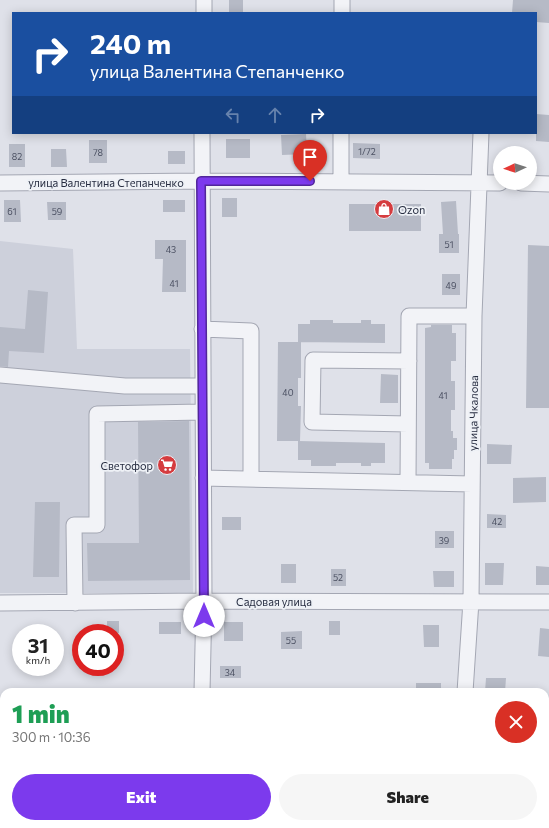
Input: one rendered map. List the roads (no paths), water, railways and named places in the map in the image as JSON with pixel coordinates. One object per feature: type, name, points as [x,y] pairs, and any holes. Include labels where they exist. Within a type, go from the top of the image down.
[{"type":"street","points":[[204,0],[204,12]]},
{"type":"street","points":[[342,0],[342,12]]},
{"type":"street","points":[[202,134],[204,602],[202,688]]},
{"type":"street","points":[[341,134],[341,181]]},
{"type":"street","name":"улица Чкалова","points":[[465,688],[471,601],[474,316],[481,134]]},
{"type":"street","name":"улица Валентина Степанченко","points":[[0,182],[341,181],[493,183]]},
{"type":"street","points":[[537,184],[549,184]]},
{"type":"street","points":[[408,482],[409,316],[474,316]]},
{"type":"street","points":[[202,329],[251,331],[251,478]]},
{"type":"street","points":[[408,424],[312,422],[313,360],[409,361]]},
{"type":"street","points":[[0,375],[125,386],[202,386]]},
{"type":"street","points":[[74,603],[74,525],[97,525],[97,414],[202,412]]},
{"type":"street","points":[[203,478],[472,484]]},
{"type":"street","name":"Садовая улица","points":[[0,603],[549,602]]},
{"type":"place","name":"Ozon","points":[[384,209]]},
{"type":"place","name":"Светофор","points":[[167,465]]}]
